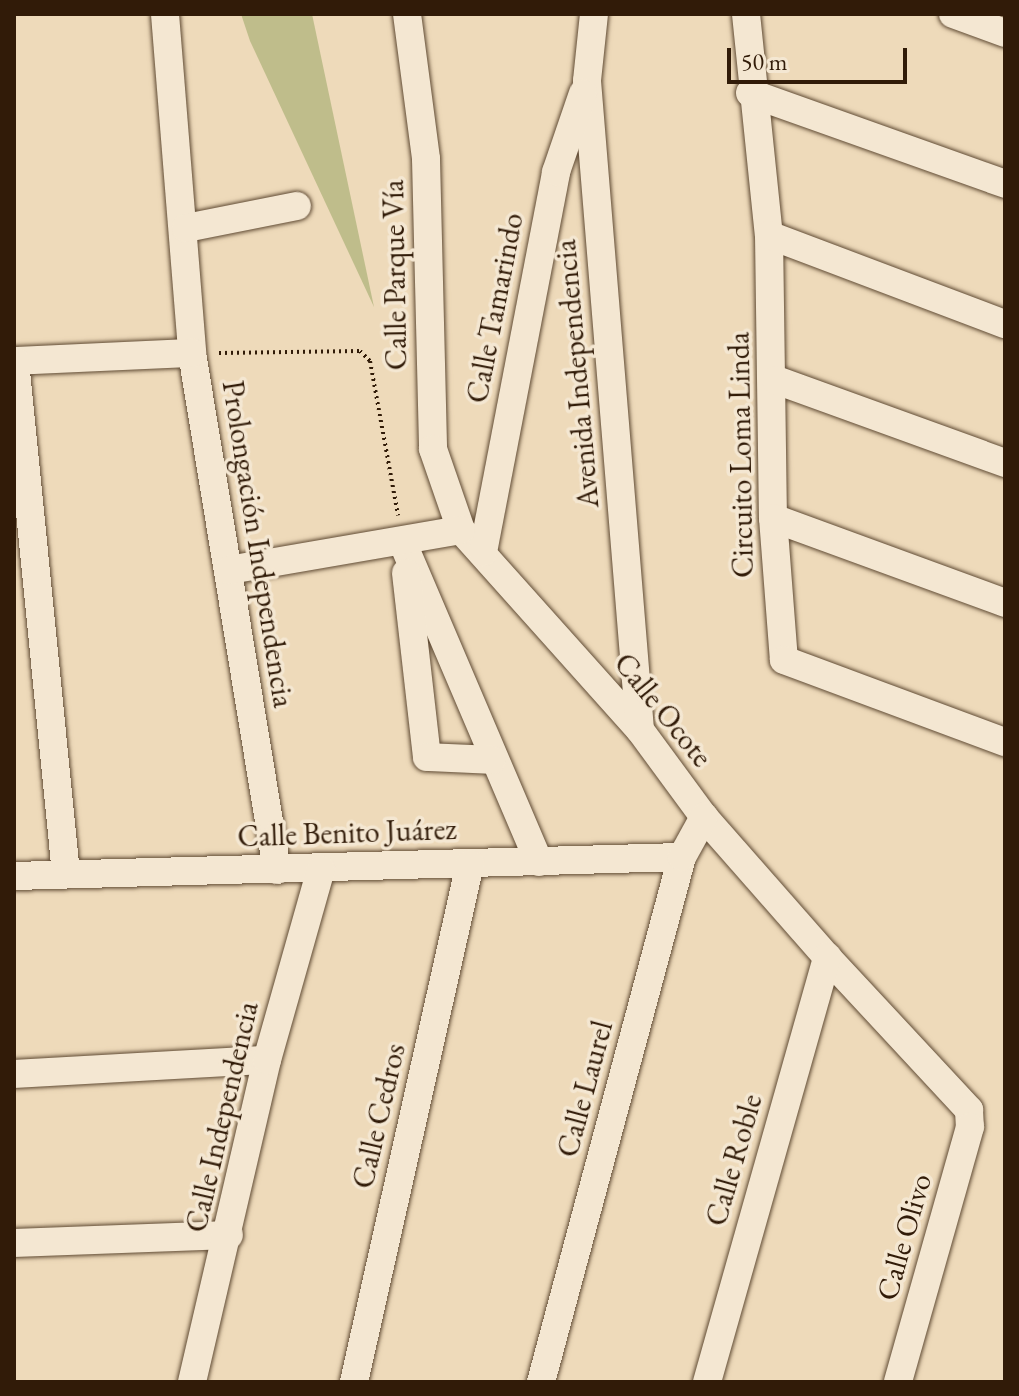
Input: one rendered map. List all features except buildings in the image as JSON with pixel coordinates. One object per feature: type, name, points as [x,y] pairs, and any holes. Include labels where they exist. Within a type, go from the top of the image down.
[{"type":"street","name":"Prolongación Independencia","points":[[165,14],[186,228],[192,353],[277,870]]},
{"type":"street","name":"Calle Parque Vía","points":[[407,14],[426,159],[433,449],[461,530]]},
{"type":"street","name":"Avenida Independencia","points":[[594,14],[587,81],[640,730]]},
{"type":"street","name":"Circuito Loma Linda","points":[[746,14],[750,93],[769,235],[776,380],[773,518],[784,660],[1005,742]]},
{"type":"street","points":[[953,14],[996,25]]},
{"type":"street","name":"Calle Tamarindo","points":[[483,552],[556,172],[587,81]]},
{"type":"street","points":[[750,93],[1005,184]]},
{"type":"street","points":[[186,228],[297,206]]},
{"type":"street","points":[[769,235],[1005,324]]},
{"type":"street","points":[[66,874],[14,361],[192,353]]},
{"type":"street","points":[[776,380],[1005,463]]},
{"type":"street","points":[[773,518],[1005,603]]},
{"type":"street","points":[[229,570],[461,530]]},
{"type":"street","name":"Calle Ocote","points":[[461,530],[640,730],[704,817],[827,957],[969,1110]]},
{"type":"street","points":[[402,541],[492,760],[539,862]]},
{"type":"street","points":[[402,541],[427,757],[492,760]]},
{"type":"street","name":"Calle Laurel","points":[[541,1382],[682,857],[704,817]]},
{"type":"street","name":"Calle Benito Juárez","points":[[14,876],[682,857]]},
{"type":"street","name":"Calle Cedros","points":[[354,1382],[470,864]]},
{"type":"street","name":"Calle Independencia","points":[[192,1382],[229,1235],[267,1060],[321,869]]},
{"type":"street","name":"Calle Roble","points":[[707,1382],[827,957]]},
{"type":"street","points":[[14,1074],[267,1060]]},
{"type":"street","name":"Calle Olivo","points":[[898,1382],[970,1127],[969,1110]]},
{"type":"street","points":[[14,1243],[229,1235]]},
{"type":"path","points":[[192,353],[360,351],[370,361],[402,541]]},
{"type":"shaded area","points":[[241,14],[312,14],[374,307],[250,41]]}]
